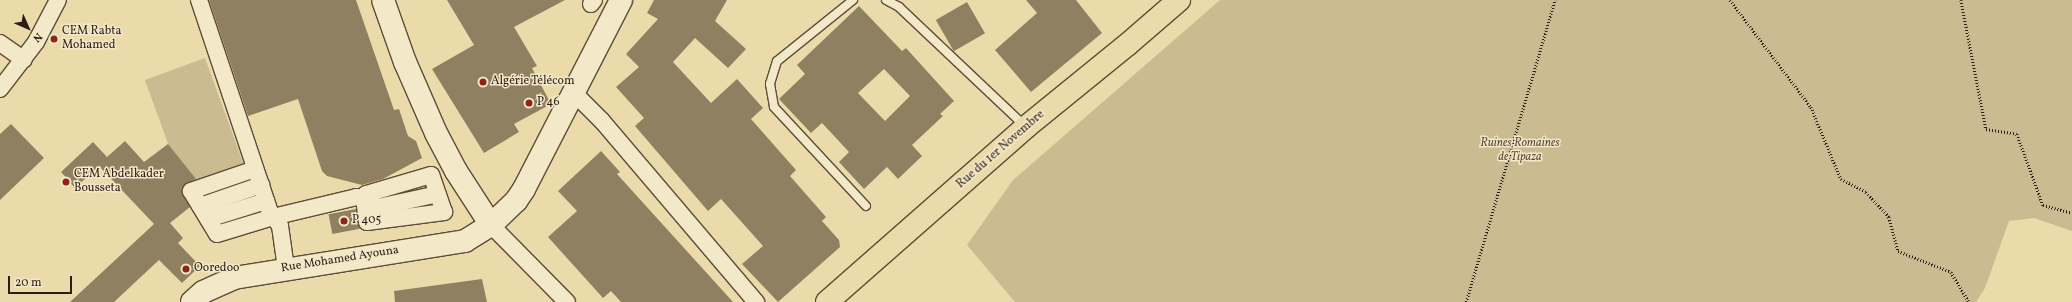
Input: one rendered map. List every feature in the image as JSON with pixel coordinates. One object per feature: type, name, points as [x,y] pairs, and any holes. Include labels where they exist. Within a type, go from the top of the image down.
[{"type":"main road","points":[[383,0],[406,62],[436,132],[456,171],[492,225]]},
{"type":"main road","name":"Rue Mohamed Ayouna","points":[[192,302],[203,292],[234,278],[286,268],[465,241],[492,225],[516,202],[524,189],[621,0]]},
{"type":"main road","name":"Rue du 1er Novembre","points":[[827,302],[1026,127],[1127,45],[1178,0]]},
{"type":"street","points":[[0,89],[24,60],[58,0]]},
{"type":"street","points":[[199,0],[266,201],[273,217],[280,226],[286,268]]},
{"type":"street","points":[[0,43],[24,60]]},
{"type":"street","points":[[573,92],[602,121],[756,302]]},
{"type":"street","points":[[255,169],[191,191],[217,234],[273,217],[356,197],[364,198],[378,207],[438,194]]},
{"type":"street","points":[[204,212],[261,186]]},
{"type":"street","points":[[204,212],[266,201]]},
{"type":"street","points":[[492,225],[567,302]]},
{"type":"lane","points":[[853,0],[777,61],[770,84],[774,107],[866,206]]},
{"type":"lane","points":[[886,0],[899,7],[1026,127]]},
{"type":"path","points":[[1466,302],[1555,0]]},
{"type":"path","points":[[1730,0],[1811,107],[1841,179],[1866,192],[1888,217],[1898,250],[1951,272],[1969,302]]},
{"type":"path","points":[[1961,0],[1986,129],[2017,134],[2043,205],[2072,213]]},
{"type":"green space","name":"Ruines Romaines de Tipaza","points":[[1220,0],[2072,0],[2072,231],[2034,218],[2009,221],[1985,288],[1976,302],[1015,302],[967,245],[1013,180]]},
{"type":"green space","points":[[205,58],[243,163],[183,185],[145,80]]},
{"type":"building","points":[[209,0],[356,0],[394,110],[399,109],[408,136],[416,141],[422,158],[383,179],[362,185],[327,176],[322,171],[298,99],[248,116]]},
{"type":"building","points":[[447,0],[565,0],[514,27],[537,66],[532,68],[551,104],[514,124],[519,132],[484,153],[432,69],[474,45]]},
{"type":"building","points":[[654,0],[727,0],[715,21],[746,49],[728,68],[695,38],[673,62],[711,103],[737,79],[763,108],[751,119],[796,170],[790,176],[826,217],[822,221],[839,240],[840,247],[778,302],[742,264],[763,246],[721,199],[708,211],[635,126],[644,118],[616,87],[639,67],[626,54],[658,19],[647,13]]},
{"type":"building","points":[[1026,0],[1076,0],[1102,33],[1031,92],[995,50],[1037,13]]},
{"type":"building","points":[[967,2],[985,33],[954,51],[936,20]]},
{"type":"building","points":[[859,6],[902,51],[906,48],[954,101],[940,114],[943,116],[912,145],[922,156],[898,179],[887,167],[864,189],[839,162],[849,152],[822,123],[811,133],[779,99],[805,74],[797,65]],"holes":[[[884,69],[910,96],[885,121],[858,93]]]},
{"type":"building","points":[[11,124],[44,158],[0,200],[0,134]]},
{"type":"building","points":[[125,141],[144,162],[168,144],[196,179],[184,185],[182,190],[190,207],[170,223],[183,238],[178,243],[200,266],[182,283],[159,260],[114,302],[70,302],[154,224],[99,166],[75,188],[61,172],[93,142],[107,157]]},
{"type":"building","points":[[601,151],[620,172],[617,174],[733,302],[621,302],[611,291],[603,298],[548,237],[577,211],[558,191]]},
{"type":"building","name":"P 405","points":[[356,209],[360,229],[332,234],[329,214]]},
{"type":"building","points":[[482,279],[487,302],[395,302],[394,291]]},
{"type":"place","name":"CEM Rabta Mohamed","points":[[54,39]]},
{"type":"place","name":"Algérie Télécom","points":[[483,82]]},
{"type":"place","name":"P 46","points":[[529,103]]},
{"type":"place","name":"CEM Abdelkader Bousseta","points":[[66,182]]},
{"type":"place","name":"P 405","points":[[344,221]]},
{"type":"place","name":"Ooredoo","points":[[186,269]]}]
